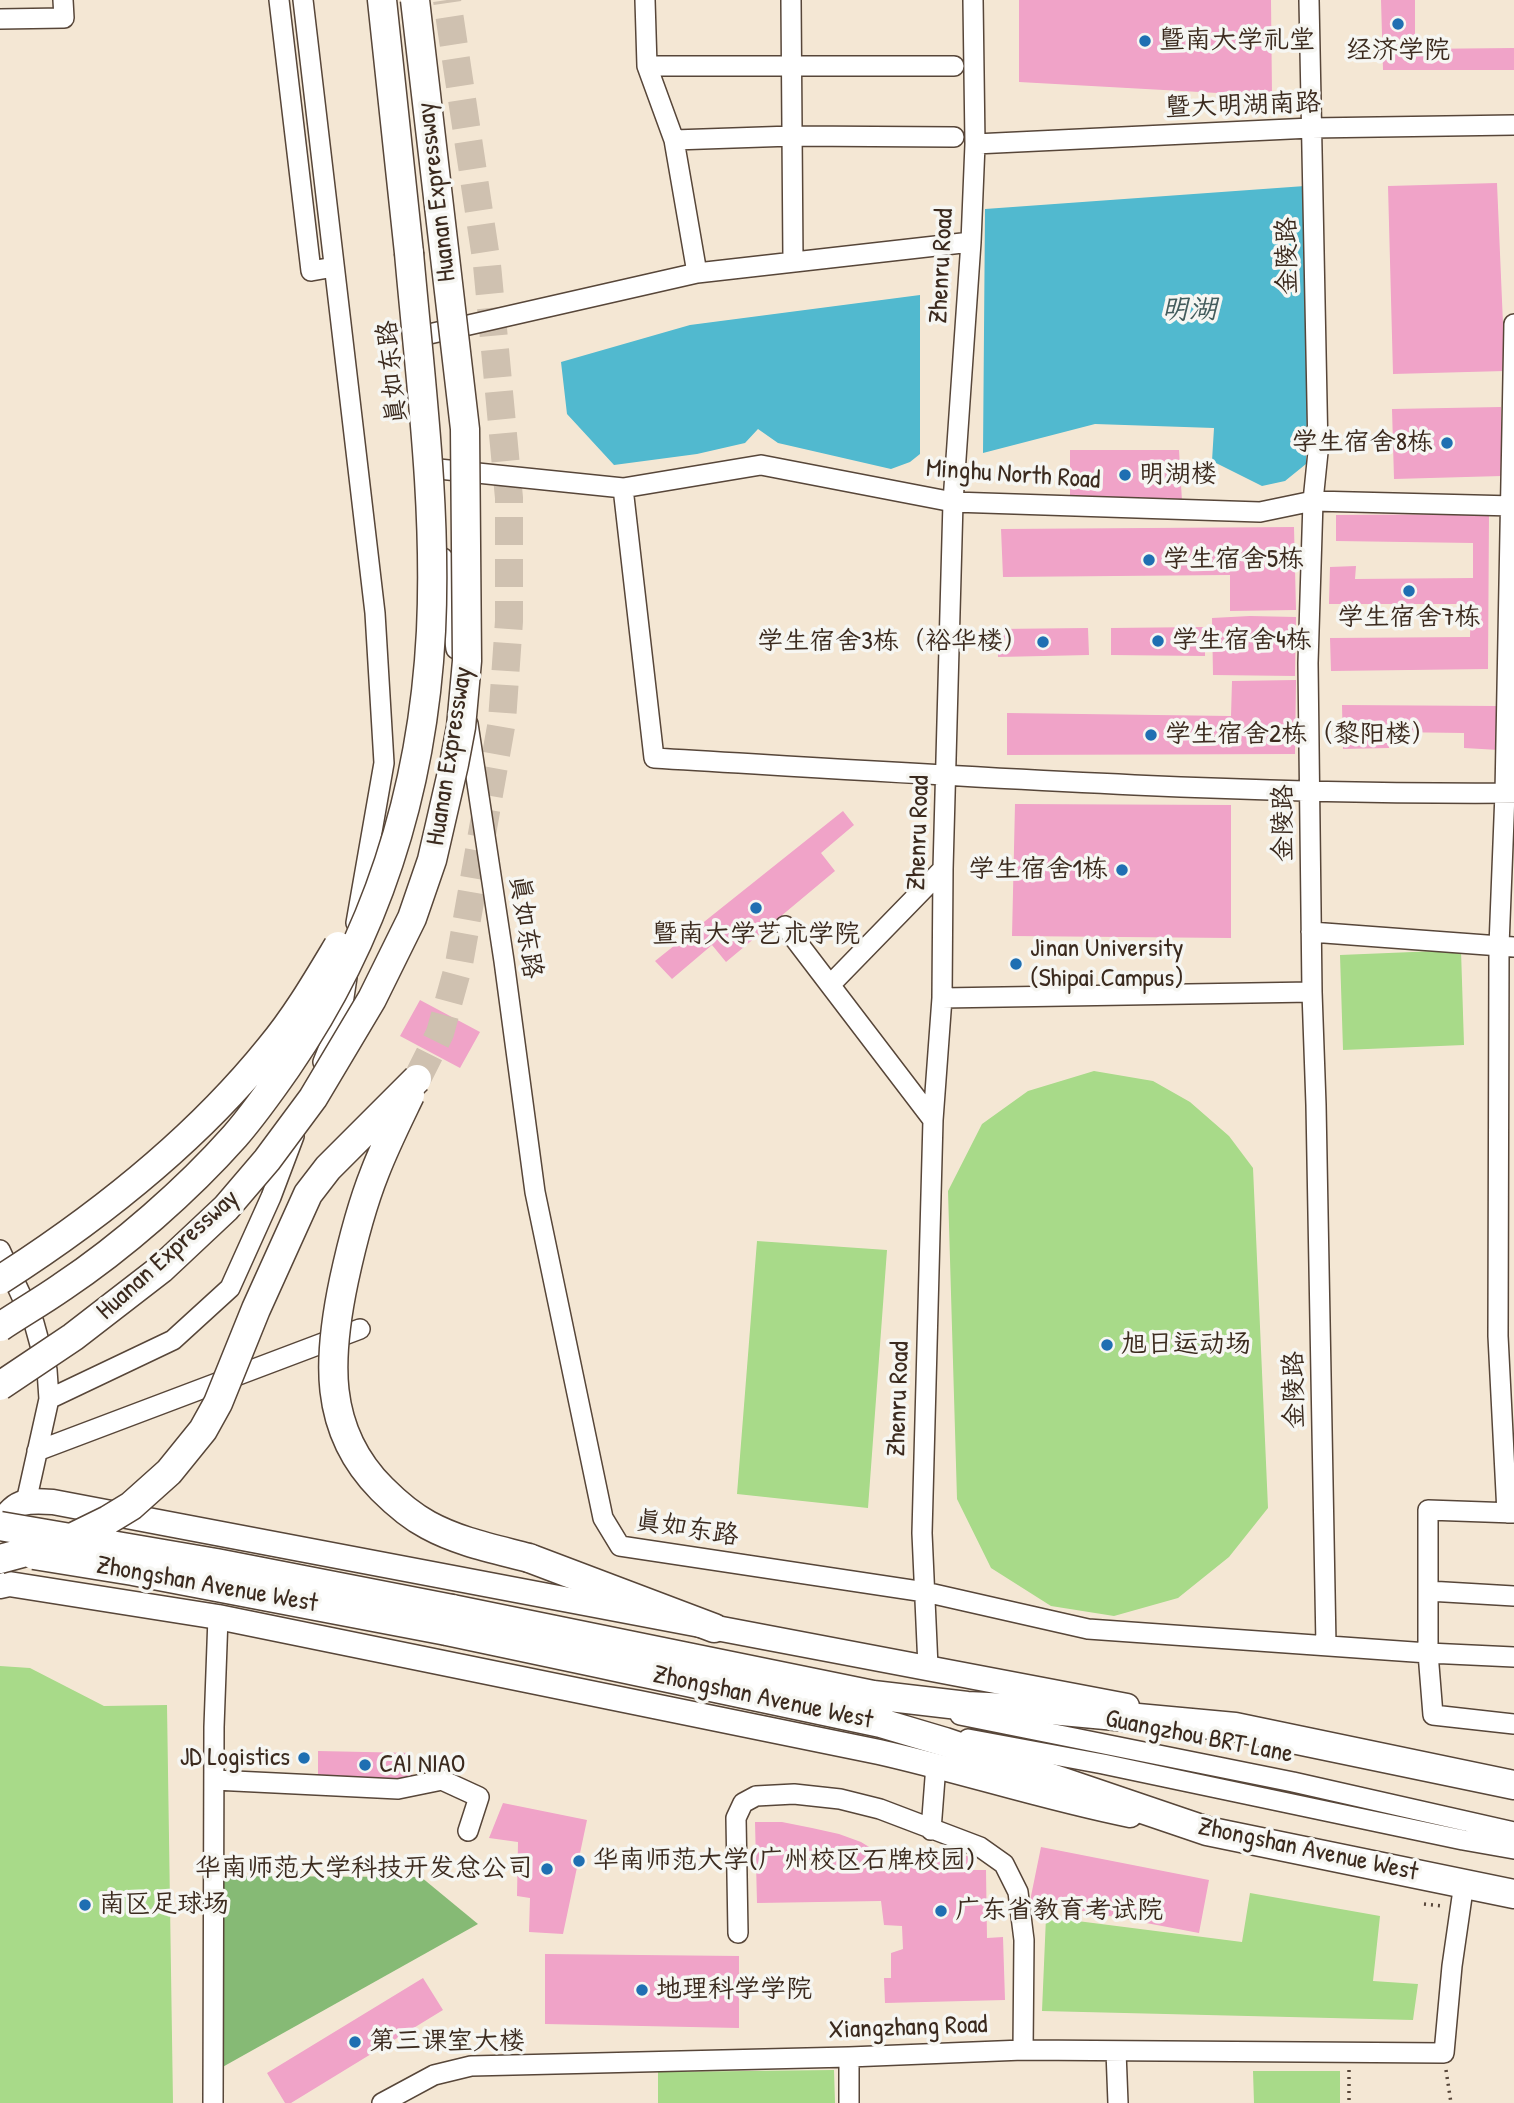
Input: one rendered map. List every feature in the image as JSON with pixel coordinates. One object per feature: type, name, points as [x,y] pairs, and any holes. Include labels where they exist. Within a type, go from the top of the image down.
[{"type":"highway","name":"Huanan Expressway","points":[[0,1326],[101,1259],[176,1195],[236,1135],[271,1091],[333,994],[377,898],[392,857],[416,765],[425,710],[431,631],[432,556],[429,484],[417,348],[381,0]]},
{"type":"highway","name":"Huanan Expressway","points":[[0,1386],[73,1338],[161,1269],[212,1222],[267,1160],[313,1097],[372,999],[412,918],[432,860],[461,727],[467,661],[465,442],[415,0]]},
{"type":"highway","points":[[0,1280],[78,1227],[137,1182],[190,1134],[244,1079],[294,1016],[392,857]]},
{"type":"highway","points":[[2,1575],[131,1506],[169,1472],[203,1430],[218,1403],[256,1309],[308,1194],[328,1168],[417,1079],[375,1171],[351,1251],[333,1343],[333,1387],[342,1428],[374,1481],[426,1524],[469,1543],[529,1558],[714,1628]]},
{"type":"highway","name":"Zhongshan Avenue West","points":[[7,1516],[216,1563],[881,1723],[1207,1831],[1514,1894]]},
{"type":"highway","name":"Zhongshan Avenue West","points":[[0,1549],[449,1620],[873,1695],[967,1706],[1051,1710],[1235,1727],[1514,1785]]},
{"type":"main road","points":[[7,1516],[52,1502],[1235,1727]]},
{"type":"main road","points":[[68,1594],[57,1572],[55,1544],[66,1524],[93,1510]]},
{"type":"main road","points":[[2,1575],[68,1594],[218,1617],[879,1752],[1073,1803],[1207,1831]]},
{"type":"street","points":[[0,19],[64,18],[63,0]]},
{"type":"street","points":[[279,0],[312,271],[334,267]]},
{"type":"street","points":[[49,1399],[173,1340],[230,1288],[271,1197],[341,1017],[384,763],[375,613],[303,0]]},
{"type":"street","name":"真如东路","points":[[381,0],[429,468],[504,961],[535,1192],[603,1518],[620,1546],[925,1592]]},
{"type":"street","points":[[645,0],[647,66],[674,140],[697,274]]},
{"type":"street","points":[[790,0],[793,261]]},
{"type":"street","name":"Zhenru Road","points":[[928,1667],[922,1533],[933,1120],[942,998],[953,502],[975,144],[973,0]]},
{"type":"street","name":"金陵路","points":[[1309,0],[1318,452],[1313,501],[1308,663],[1326,1645]]},
{"type":"street","points":[[647,66],[954,66]]},
{"type":"street","name":"暨大明湖南路","points":[[975,144],[1311,128],[1514,125]]},
{"type":"street","points":[[674,140],[792,136],[954,137]]},
{"type":"street","points":[[416,337],[697,274],[971,242]]},
{"type":"street","points":[[1514,324],[1507,946],[1506,1336],[1510,1513],[1428,1510],[1428,1653],[1433,1715],[1514,1724]]},
{"type":"street","name":"Minghu North Road","points":[[429,468],[623,488],[761,465],[953,502],[1260,512],[1313,501],[1512,506]]},
{"type":"street","points":[[623,488],[654,758],[947,775],[1310,791],[1510,793]]},
{"type":"street","points":[[831,984],[943,869]]},
{"type":"street","points":[[785,926],[933,1120]]},
{"type":"street","points":[[1311,932],[1507,946]]},
{"type":"street","points":[[942,998],[1312,992]]},
{"type":"street","points":[[0,1250],[34,1323],[47,1370],[49,1399],[37,1451],[7,1516]]},
{"type":"street","points":[[0,1326],[34,1323]]},
{"type":"street","points":[[37,1451],[360,1329]]},
{"type":"street","points":[[1428,1591],[1514,1596]]},
{"type":"street","points":[[925,1592],[1088,1629],[1514,1657]]},
{"type":"street","points":[[212,2103],[218,1617]]},
{"type":"street","name":"Guangzhou BRT Lane","points":[[873,1695],[998,1724],[1293,1782],[1514,1832]]},
{"type":"street","name":"Guangzhou BRT Lane","points":[[881,1723],[1068,1757],[1514,1849]]},
{"type":"street","points":[[931,1830],[936,1765]]},
{"type":"street","points":[[214,1780],[398,1789],[442,1780],[479,1797],[468,1831]]},
{"type":"street","points":[[738,1933],[736,1818],[743,1803],[756,1796],[794,1794],[880,1809],[980,1847],[1004,1864],[1018,1892],[1024,1940],[1023,2050]]},
{"type":"street","points":[[1444,2053],[1452,1966],[1464,1883]]},
{"type":"street","name":"Xiangzhang Road","points":[[382,2103],[434,2076],[471,2066],[1023,2050],[1444,2053]]},
{"type":"street","points":[[1116,2051],[1118,2103]]},
{"type":"street","points":[[849,2057],[849,2103]]},
{"type":"path","points":[[1349,2052],[1349,2103]]},
{"type":"path","points":[[1444,2053],[1451,2103]]},
{"type":"green space","points":[[1461,950],[1464,1045],[1343,1050],[1340,955]]},
{"type":"green space","name":"旭日运动场","points":[[1094,1071],[1153,1081],[1190,1102],[1229,1136],[1253,1168],[1268,1508],[1229,1557],[1178,1598],[1114,1616],[1051,1606],[991,1568],[957,1499],[948,1191],[982,1124],[1028,1091]]},
{"type":"green space","points":[[757,1241],[887,1250],[868,1508],[737,1494]]},
{"type":"green space","name":"南区足球场","points":[[0,1666],[30,1668],[104,1706],[167,1705],[173,2103],[0,2103]]},
{"type":"green space","points":[[221,1876],[421,1877],[478,1924],[219,2069]]},
{"type":"green space","points":[[1250,1893],[1380,1916],[1373,1981],[1418,1984],[1413,2020],[1042,2011],[1046,1917],[1242,1942]]},
{"type":"green space","points":[[834,2070],[835,2103],[658,2103],[658,2072]]},
{"type":"green space","points":[[1253,2071],[1340,2071],[1340,2103],[1254,2103]]},
{"type":"water","name":"明湖","points":[[1305,186],[1306,464],[1285,481],[1262,486],[1212,461],[1214,428],[1095,424],[983,453],[985,209]]},
{"type":"water","points":[[920,295],[920,454],[910,462],[891,469],[778,443],[758,429],[745,443],[697,454],[614,465],[567,414],[561,362],[690,325]]},
{"type":"building","name":"暨南大学礼堂","points":[[1019,0],[1271,0],[1272,96],[1019,82]]},
{"type":"building","name":"经济学院","points":[[1381,0],[1415,0],[1415,49],[1514,48],[1514,70],[1383,70]]},
{"type":"building","points":[[1497,183],[1505,371],[1393,374],[1388,186]]},
{"type":"building","name":"学生宿舍8栋","points":[[1501,407],[1502,476],[1394,479],[1392,409]]},
{"type":"building","name":"明湖楼","points":[[1070,450],[1179,450],[1182,501],[1070,503]]},
{"type":"building","name":"学生宿舍7栋","points":[[1489,514],[1488,669],[1331,671],[1330,638],[1470,637],[1471,604],[1329,604],[1330,567],[1356,566],[1355,579],[1473,578],[1473,543],[1336,541],[1336,515]]},
{"type":"building","name":"学生宿舍5栋","points":[[1294,527],[1296,610],[1230,611],[1230,575],[1003,577],[1001,529]]},
{"type":"building","points":[[1296,617],[1295,676],[1213,675],[1212,618]]},
{"type":"building","name":"学生宿舍4栋","points":[[1205,627],[1205,656],[1111,655],[1111,628]]},
{"type":"building","name":"学生宿舍3栋（裕华楼）","points":[[1088,628],[1089,655],[998,657],[997,629]]},
{"type":"building","name":"学生宿舍2栋（黎阳楼）","points":[[1296,680],[1295,754],[1007,755],[1007,713],[1231,716],[1232,681]]},
{"type":"building","points":[[1342,705],[1497,706],[1499,750],[1464,748],[1464,733],[1389,732],[1389,748],[1343,749]]},
{"type":"building","name":"学生宿舍1栋","points":[[1015,804],[1231,805],[1231,938],[1012,936]]},
{"type":"building","name":"暨南大学艺术学院","points":[[843,811],[854,825],[821,853],[835,871],[726,962],[712,945],[672,979],[655,961]]},
{"type":"building","points":[[420,1000],[480,1032],[460,1068],[400,1036]]},
{"type":"building","name":"CAI NIAO","points":[[318,1751],[413,1753],[412,1779],[318,1777]]},
{"type":"building","name":"华南师范大学科技开发总公司","points":[[503,1803],[587,1820],[563,1934],[529,1932],[530,1898],[517,1896],[518,1842],[489,1838]]},
{"type":"building","points":[[755,1822],[782,1822],[839,1834],[861,1842],[879,1853],[880,1871],[908,1872],[908,1856],[968,1856],[969,1870],[986,1870],[987,1938],[1003,1937],[1005,2000],[885,2003],[884,1978],[891,1978],[891,1953],[903,1949],[902,1926],[884,1925],[881,1901],[757,1903]]},
{"type":"building","points":[[1041,1847],[1209,1880],[1199,1933],[1030,1901]]},
{"type":"building","name":"地理科学学院","points":[[545,1954],[739,1956],[739,2028],[545,2024]]},
{"type":"building","name":"第三课室大楼","points":[[423,1978],[443,2010],[291,2103],[285,2103],[267,2073]]},
{"type":"tunnel","points":[[417,1079],[440,1033],[459,964],[502,721],[509,621],[509,498],[487,265],[447,0]]},
{"type":"place","name":"经济学院","points":[[1398,24]]},
{"type":"place","name":"暨南大学礼堂","points":[[1145,41]]},
{"type":"place","name":"学生宿舍8栋","points":[[1447,443]]},
{"type":"place","name":"明湖楼","points":[[1125,475]]},
{"type":"place","name":"学生宿舍5栋","points":[[1149,560]]},
{"type":"place","name":"学生宿舍7栋","points":[[1409,591]]},
{"type":"place","name":"学生宿舍4栋","points":[[1158,641]]},
{"type":"place","name":"学生宿舍3栋（裕华楼）","points":[[1043,642]]},
{"type":"place","name":"学生宿舍2栋（黎阳楼）","points":[[1151,735]]},
{"type":"place","name":"学生宿舍1栋","points":[[1122,870]]},
{"type":"place","name":"暨南大学艺术学院","points":[[756,908]]},
{"type":"place","name":"Jinan University (Shipai Campus)","points":[[1016,964]]},
{"type":"place","name":"旭日运动场","points":[[1107,1345]]},
{"type":"place","name":"JD Logistics","points":[[304,1758]]},
{"type":"place","name":"CAI NIAO","points":[[365,1765]]},
{"type":"place","name":"华南师范大学(广州校区石牌校园)","points":[[579,1861]]},
{"type":"place","name":"华南师范大学科技开发总公司","points":[[547,1869]]},
{"type":"place","name":"南区足球场","points":[[85,1905]]},
{"type":"place","name":"广东省教育考试院","points":[[941,1911]]},
{"type":"place","name":"地理科学学院","points":[[642,1990]]},
{"type":"place","name":"第三课室大楼","points":[[355,2042]]}]
